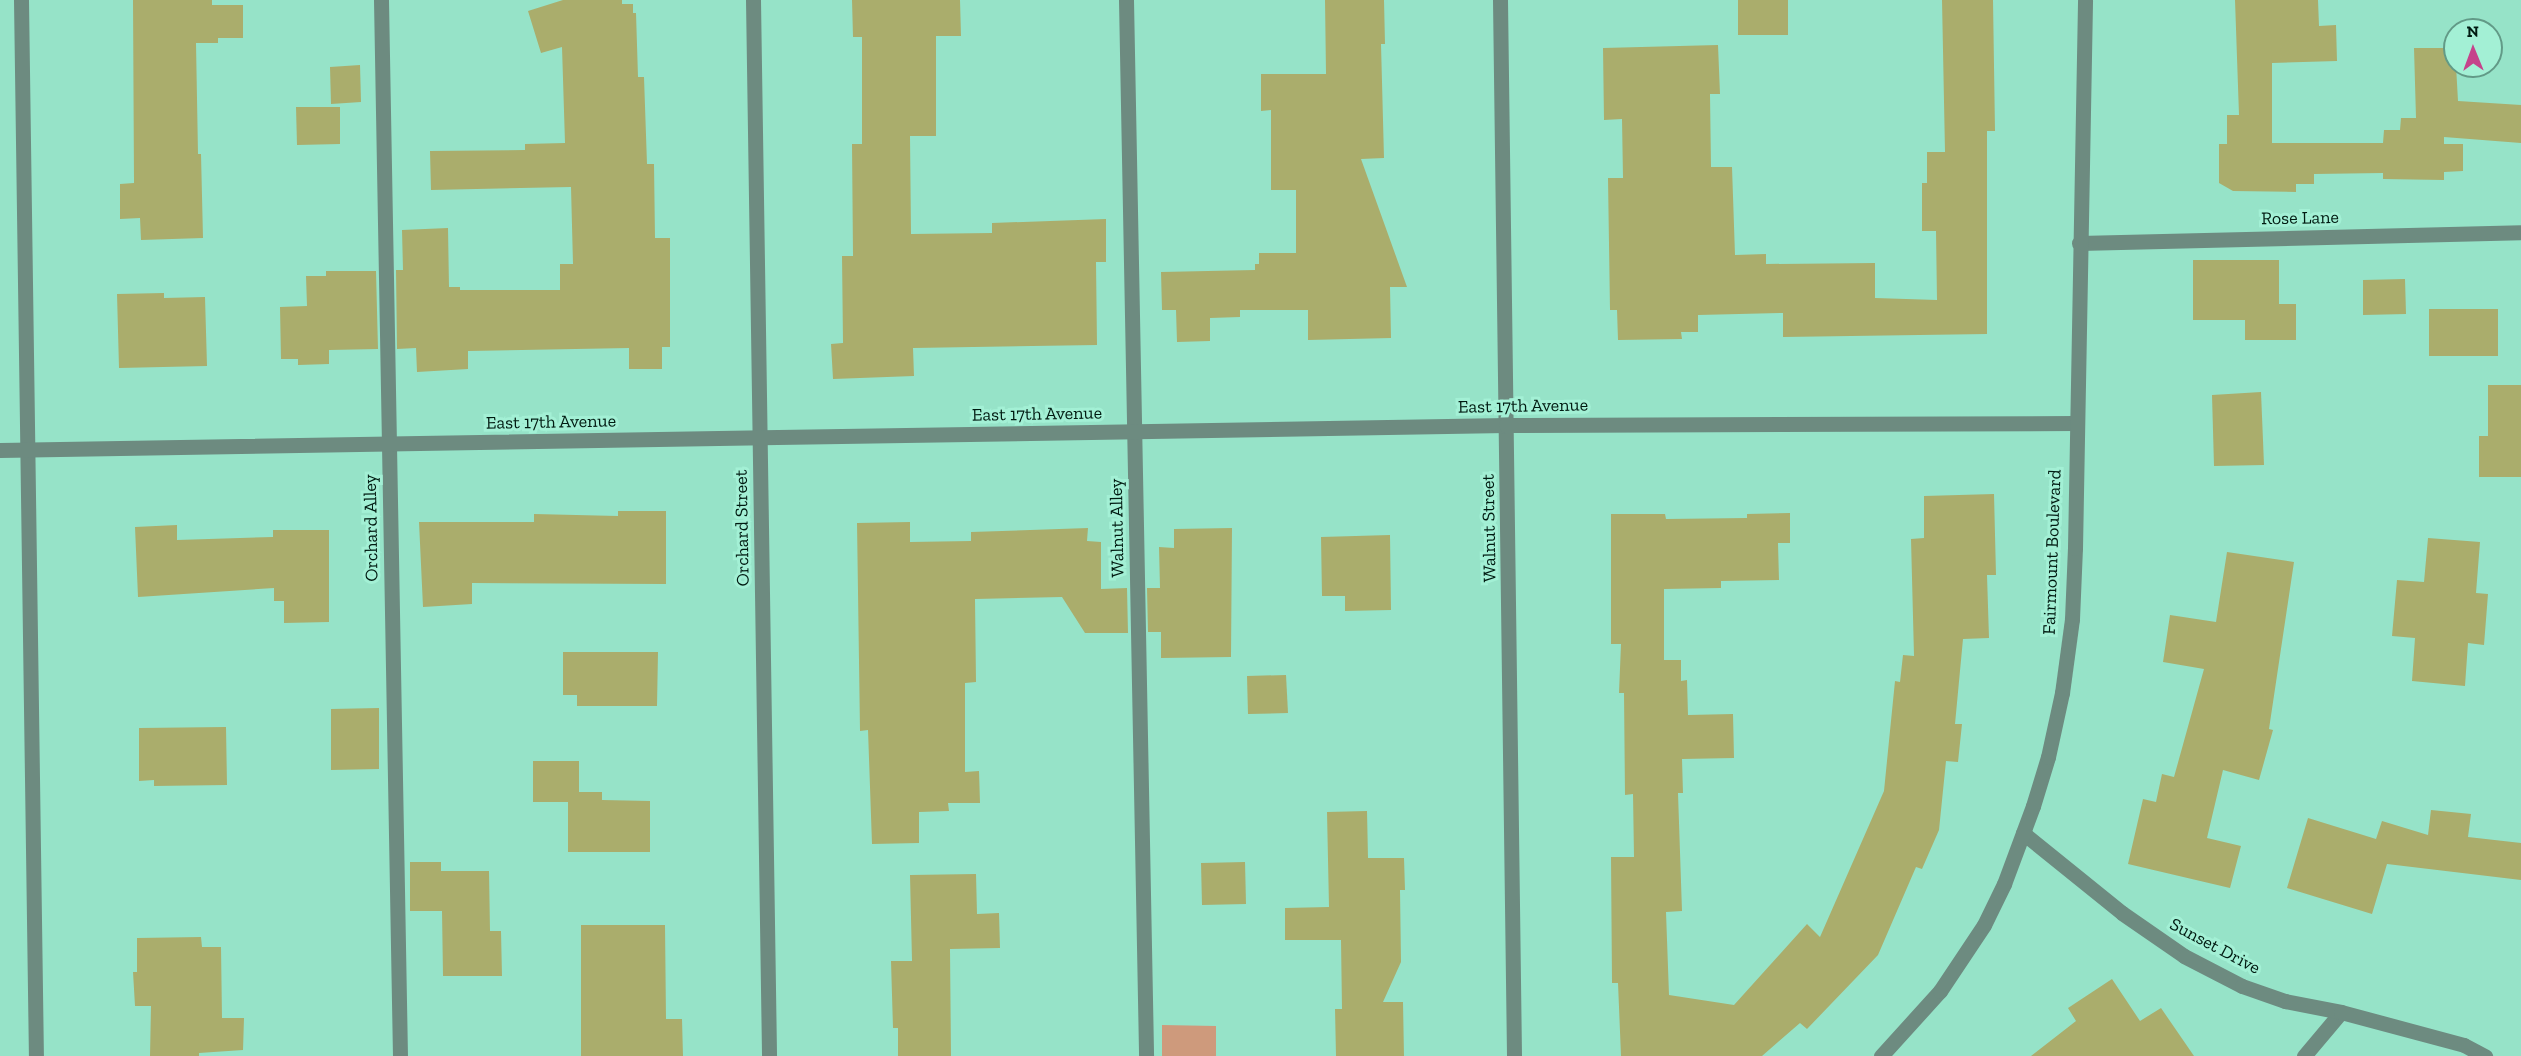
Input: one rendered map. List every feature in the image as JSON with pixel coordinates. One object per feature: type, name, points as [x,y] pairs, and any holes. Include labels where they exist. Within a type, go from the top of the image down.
[{"type":"street","points":[[21,0],[36,1056]]},
{"type":"street","name":"Orchard Alley","points":[[381,0],[400,1056]]},
{"type":"street","name":"Orchard Street","points":[[753,0],[769,1056]]},
{"type":"street","name":"Walnut Alley","points":[[1126,0],[1146,1056]]},
{"type":"street","name":"Walnut Street","points":[[1500,0],[1514,1056]]},
{"type":"street","name":"Fairmount Boulevard","points":[[1881,1056],[1940,991],[1964,959],[1984,925],[2023,833],[2048,757],[2068,658],[2074,548],[2085,0]]},
{"type":"street","name":"Rose Lane","points":[[2079,243],[2521,232]]},
{"type":"street","name":"East 17th Avenue","points":[[0,450],[1506,425],[2075,423]]},
{"type":"street","name":"Sunset Drive","points":[[2023,833],[2122,913],[2184,956],[2242,986],[2285,1001],[2341,1012],[2464,1045],[2485,1056]]},
{"type":"street","points":[[2304,1056],[2341,1012]]},
{"type":"shaded area","points":[[1162,1025],[1216,1026],[1216,1056],[1162,1056]]},
{"type":"building","points":[[133,0],[212,0],[212,5],[243,5],[243,38],[218,38],[218,43],[196,43],[198,154],[201,154],[203,238],[141,240],[140,218],[120,219],[120,184],[134,183]]},
{"type":"building","points":[[563,0],[622,0],[622,4],[633,4],[633,13],[636,13],[638,77],[644,77],[647,164],[654,164],[655,238],[670,238],[670,347],[662,347],[662,369],[629,369],[629,348],[468,351],[468,369],[417,372],[416,348],[397,349],[396,270],[403,270],[402,230],[448,228],[449,287],[460,287],[460,290],[560,290],[560,264],[573,264],[571,187],[431,190],[430,151],[525,150],[525,144],[565,143],[562,47],[541,53],[528,11]]},
{"type":"building","points":[[852,0],[960,0],[961,36],[936,36],[936,136],[910,136],[911,234],[992,233],[992,223],[1106,219],[1106,262],[1096,262],[1097,345],[913,348],[914,376],[833,379],[831,344],[843,343],[842,256],[853,256],[852,144],[862,144],[862,37],[853,37]]},
{"type":"building","points":[[1325,0],[1384,0],[1385,44],[1381,44],[1384,158],[1361,159],[1407,287],[1390,287],[1391,338],[1308,340],[1308,310],[1240,310],[1240,317],[1210,318],[1210,341],[1177,342],[1176,310],[1162,310],[1161,272],[1255,270],[1255,264],[1259,264],[1259,253],[1296,253],[1296,190],[1271,190],[1271,110],[1261,111],[1261,74],[1326,74]]},
{"type":"building","points":[[1738,0],[1788,0],[1788,35],[1738,35]]},
{"type":"building","points":[[1942,0],[1993,0],[1995,131],[1987,131],[1987,334],[1783,337],[1783,313],[1698,315],[1698,332],[1681,332],[1682,339],[1618,340],[1617,310],[1610,310],[1608,178],[1623,178],[1622,119],[1604,120],[1603,48],[1718,45],[1720,94],[1710,94],[1711,167],[1732,167],[1735,255],[1766,254],[1766,264],[1875,263],[1875,298],[1937,300],[1936,231],[1922,231],[1922,183],[1927,183],[1927,152],[1945,152]]},
{"type":"building","points":[[2235,0],[2318,0],[2319,26],[2336,25],[2337,61],[2272,63],[2272,143],[2383,143],[2384,130],[2400,130],[2401,118],[2416,118],[2414,48],[2443,48],[2443,78],[2457,78],[2458,101],[2521,105],[2521,143],[2444,137],[2444,144],[2463,144],[2463,171],[2444,172],[2444,180],[2383,179],[2383,173],[2314,174],[2314,184],[2296,184],[2296,192],[2233,191],[2219,183],[2219,144],[2227,144],[2227,115],[2239,115]]},
{"type":"building","points":[[360,65],[361,102],[331,104],[330,67]]},
{"type":"building","points":[[296,107],[340,107],[340,144],[297,145]]},
{"type":"building","points":[[2193,260],[2279,260],[2279,304],[2296,304],[2296,340],[2245,340],[2245,320],[2193,320]]},
{"type":"building","points":[[326,271],[376,271],[378,349],[329,350],[329,364],[298,365],[298,359],[281,359],[280,307],[307,306],[306,276],[326,276]]},
{"type":"building","points":[[2405,279],[2406,314],[2363,315],[2363,280]]},
{"type":"building","points":[[164,293],[164,298],[205,297],[207,366],[119,368],[117,294]]},
{"type":"building","points":[[2429,309],[2498,309],[2498,356],[2429,356]]},
{"type":"building","points":[[2488,385],[2521,385],[2521,477],[2479,477],[2479,436],[2488,436]]},
{"type":"building","points":[[2261,392],[2264,465],[2214,466],[2212,395]]},
{"type":"building","points":[[1994,494],[1996,575],[1987,575],[1989,638],[1963,639],[1955,724],[1962,724],[1958,762],[1946,761],[1939,830],[1922,869],[1916,867],[1878,955],[1807,1029],[1800,1023],[1762,1056],[1621,1056],[1618,983],[1612,983],[1611,857],[1634,857],[1633,794],[1625,795],[1624,693],[1619,693],[1621,644],[1611,644],[1611,514],[1665,514],[1666,519],[1747,518],[1747,514],[1790,513],[1790,543],[1778,543],[1779,580],[1721,581],[1721,588],[1664,589],[1664,660],[1681,660],[1681,681],[1687,680],[1688,715],[1733,714],[1734,758],[1682,759],[1683,793],[1678,793],[1682,911],[1666,912],[1669,995],[1734,1005],[1807,924],[1820,937],[1884,791],[1895,681],[1900,682],[1903,655],[1914,656],[1911,539],[1924,538],[1924,496]]},
{"type":"building","points":[[618,511],[666,511],[666,584],[472,583],[472,604],[423,607],[419,522],[534,522],[534,514],[618,516]]},
{"type":"building","points":[[910,522],[910,542],[971,541],[971,532],[1088,528],[1087,541],[1101,542],[1101,589],[1127,588],[1128,633],[1085,633],[1062,597],[975,599],[976,682],[965,683],[965,772],[979,771],[980,803],[948,803],[949,811],[919,812],[919,843],[872,844],[868,730],[860,731],[857,523]]},
{"type":"building","points":[[177,525],[177,540],[273,537],[273,530],[329,530],[329,622],[284,623],[284,601],[274,601],[274,588],[138,597],[135,527]]},
{"type":"building","points":[[1232,528],[1231,657],[1161,658],[1161,632],[1148,632],[1147,588],[1160,588],[1159,547],[1174,548],[1174,529]]},
{"type":"building","points":[[1390,535],[1391,610],[1345,611],[1345,596],[1322,596],[1321,537]]},
{"type":"building","points":[[2428,538],[2480,542],[2476,593],[2488,594],[2484,645],[2468,643],[2465,686],[2412,681],[2415,638],[2392,636],[2397,580],[2424,582]]},
{"type":"building","points":[[2227,552],[2294,562],[2269,729],[2273,730],[2259,780],[2223,770],[2207,838],[2241,846],[2230,888],[2128,864],[2143,799],[2156,802],[2162,774],[2174,777],[2204,669],[2163,662],[2170,615],[2216,622]]},
{"type":"building","points":[[563,652],[658,652],[657,706],[577,706],[577,695],[563,695]]},
{"type":"building","points":[[1286,675],[1288,713],[1248,714],[1247,676]]},
{"type":"building","points":[[379,708],[379,769],[331,770],[331,709]]},
{"type":"building","points":[[226,727],[227,785],[154,786],[154,780],[139,781],[139,728]]},
{"type":"building","points":[[533,761],[579,761],[579,792],[602,792],[602,800],[650,801],[650,852],[568,852],[568,802],[533,802]]},
{"type":"building","points":[[2431,810],[2471,814],[2468,837],[2521,843],[2521,880],[2387,864],[2372,914],[2287,888],[2308,818],[2376,839],[2382,821],[2428,835]]},
{"type":"building","points":[[1367,811],[1368,858],[1404,858],[1405,890],[1400,890],[1401,962],[1383,1002],[1403,1002],[1404,1056],[1336,1056],[1335,1009],[1342,1009],[1341,940],[1285,940],[1285,908],[1329,907],[1327,812]]},
{"type":"building","points":[[410,862],[441,862],[441,871],[489,871],[490,931],[501,931],[502,976],[443,976],[442,911],[410,911]]},
{"type":"building","points":[[1245,862],[1246,904],[1202,905],[1201,863]]},
{"type":"building","points":[[976,874],[977,914],[999,913],[1000,948],[950,949],[951,1056],[898,1056],[898,1028],[893,1028],[891,961],[912,961],[910,875]]},
{"type":"building","points":[[581,925],[665,925],[666,1019],[682,1019],[683,1056],[581,1056]]},
{"type":"building","points":[[201,937],[202,947],[221,947],[222,1018],[244,1018],[243,1050],[199,1053],[199,1056],[150,1056],[151,1006],[135,1006],[133,972],[137,972],[137,938]]},
{"type":"building","points":[[2112,979],[2140,1021],[2161,1008],[2194,1056],[2031,1056],[2076,1021],[2068,1008]]}]
